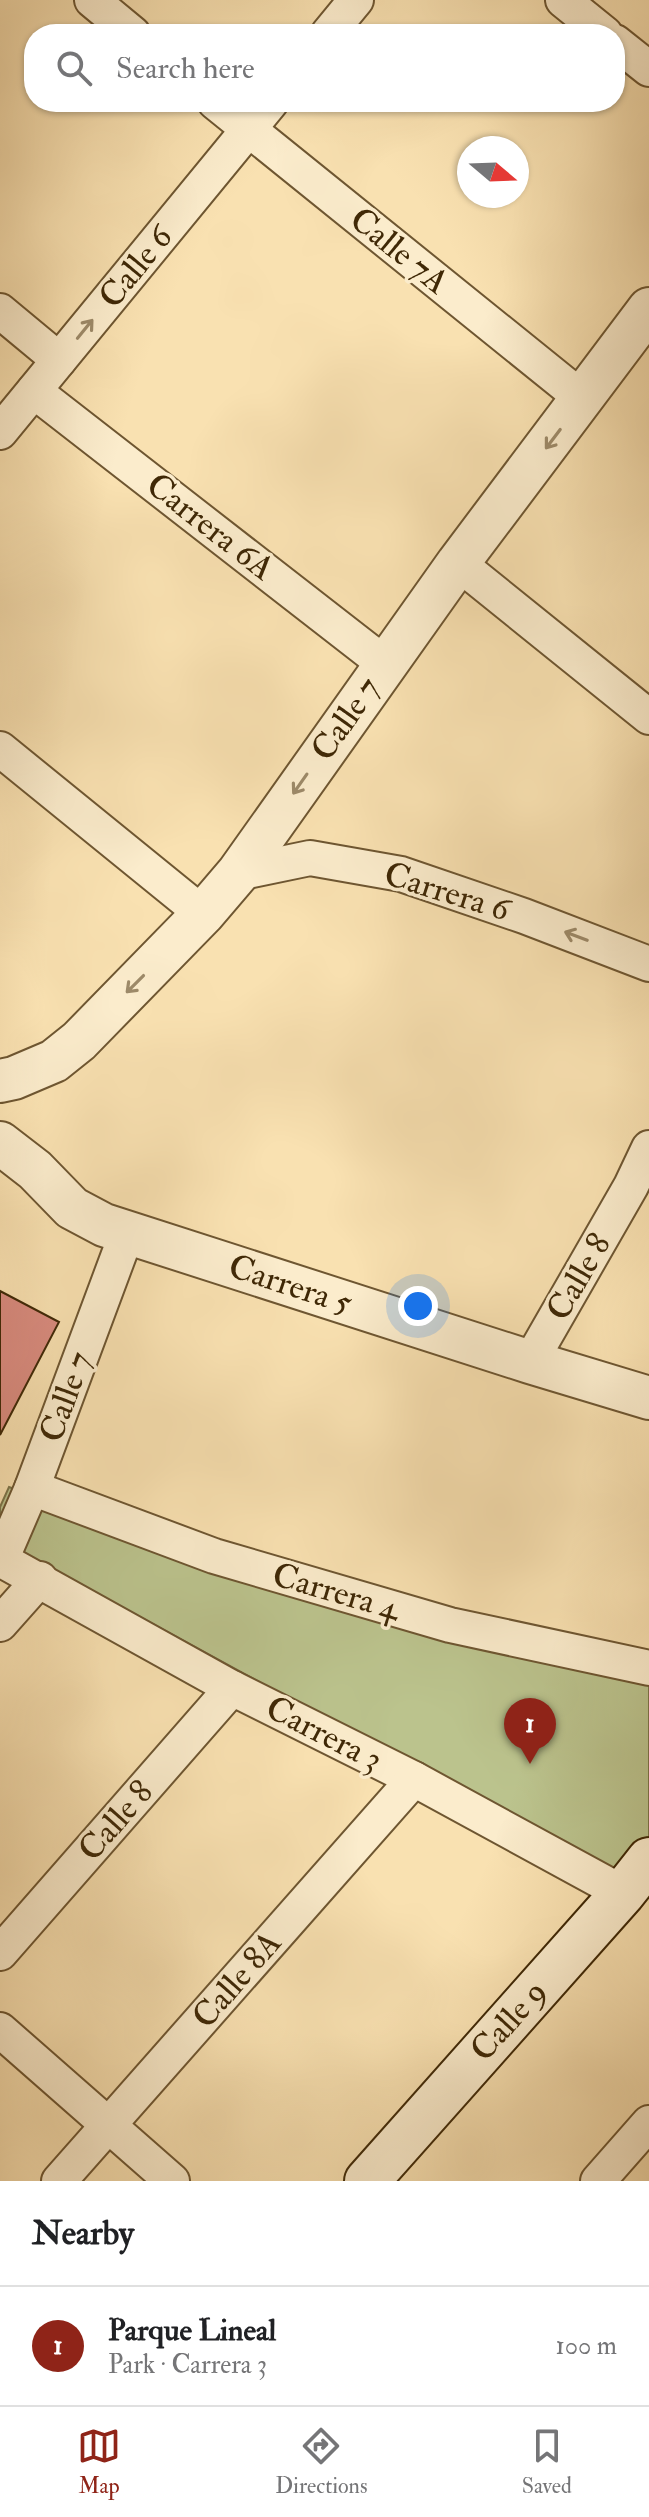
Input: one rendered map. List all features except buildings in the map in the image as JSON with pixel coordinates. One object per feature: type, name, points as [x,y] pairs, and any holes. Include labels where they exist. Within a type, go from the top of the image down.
[{"type":"main road","name":"Calle 9","points":[[367,2181],[640,1887]]},
{"type":"street","points":[[92,0],[121,24]]},
{"type":"street","points":[[336,24],[356,0]]},
{"type":"street","points":[[563,0],[593,24]]},
{"type":"street","points":[[625,50],[649,69]]},
{"type":"street","name":"Calle 7A","points":[[227,112],[583,399]]},
{"type":"street","name":"Calle 6","points":[[0,432],[263,112]]},
{"type":"street","name":"Calle 7","points":[[0,1081],[54,1061],[79,1041],[203,914],[238,873],[458,563],[649,309]]},
{"type":"street","points":[[0,311],[59,360]]},
{"type":"street","name":"Carrera 6A","points":[[34,391],[385,664]]},
{"type":"street","points":[[458,563],[646,709]]},
{"type":"street","points":[[0,749],[203,914]]},
{"type":"street","name":"Carrera 6","points":[[238,873],[310,858],[401,874],[524,916],[649,964]]},
{"type":"street","name":"Carrera 5","points":[[0,1143],[35,1170],[72,1208],[104,1225],[649,1398]]},
{"type":"street","name":"Calle 8","points":[[530,1362],[631,1186],[649,1148]]},
{"type":"street","name":"Calle 7","points":[[0,1559],[32,1488],[127,1233]]},
{"type":"street","name":"Carrera 4","points":[[32,1488],[214,1556],[450,1625],[649,1668]]},
{"type":"street","name":"Carrera 3","points":[[0,1559],[232,1688],[640,1887]]},
{"type":"street","points":[[0,1624],[40,1579]]},
{"type":"street","name":"Calle 8","points":[[0,1953],[232,1688]]},
{"type":"street","name":"Calle 8A","points":[[59,2181],[414,1779]]},
{"type":"street","points":[[0,2030],[172,2181]]},
{"type":"street","points":[[598,2181],[649,2123]]},
{"type":"green space","points":[[9,1487],[203,1560],[649,1674],[649,1854],[627,1882],[0,1541],[0,1507]]},
{"type":"place","name":"Parque Lineal","points":[[530,1764]]}]
